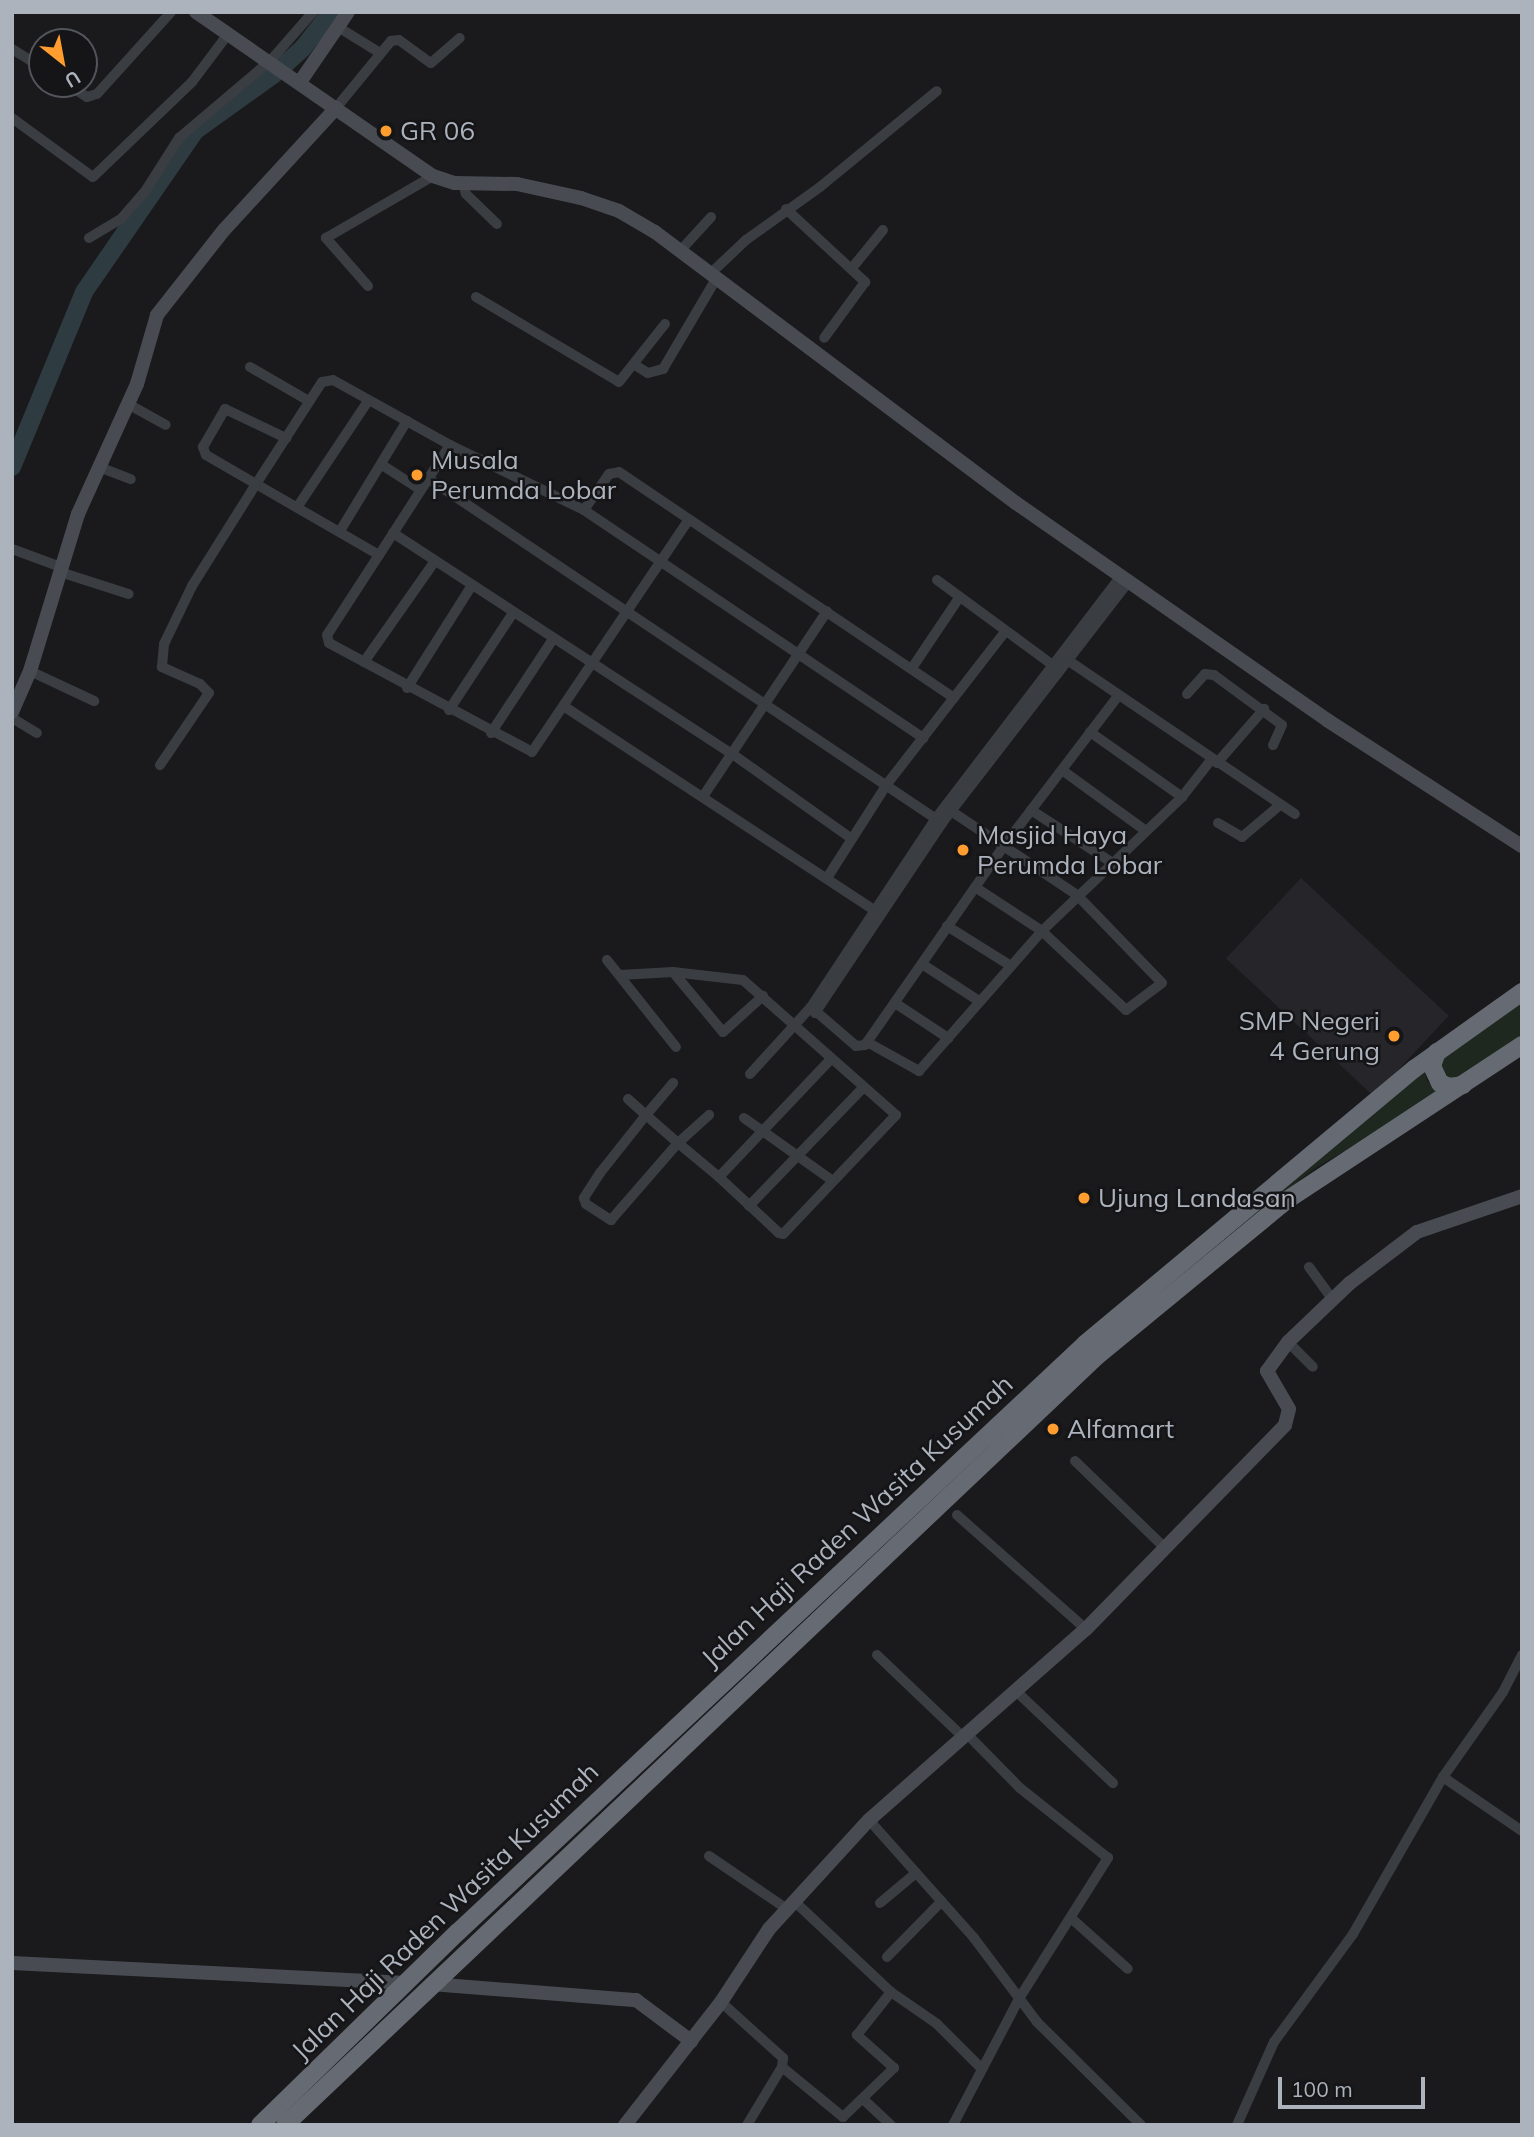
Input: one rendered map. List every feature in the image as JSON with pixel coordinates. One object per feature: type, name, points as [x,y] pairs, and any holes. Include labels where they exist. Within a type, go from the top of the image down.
[{"type":"highway","name":"Jalan Haji Raden Wasita Kusumah","points":[[260,2125],[458,1932],[1091,1350],[1437,1052],[1522,992]]},
{"type":"highway","name":"Jalan Haji Raden Wasita Kusumah","points":[[285,2125],[1091,1350],[1254,1223],[1522,1045]]},
{"type":"highway","points":[[1437,1052],[1432,1066],[1440,1083],[1449,1087],[1467,1084]]},
{"type":"highway","points":[[458,1932],[471,1945]]},
{"type":"street","points":[[98,93],[171,12]]},
{"type":"street","points":[[196,12],[273,62],[433,176],[463,183],[517,184],[599,203],[680,251],[1006,495],[1327,720],[1522,846]]},
{"type":"street","points":[[89,239],[131,209],[179,138],[273,62],[313,12]]},
{"type":"street","points":[[297,80],[348,12]]},
{"type":"street","points":[[338,27],[380,53]]},
{"type":"street","points":[[12,118],[93,177],[192,82],[228,34]]},
{"type":"street","points":[[37,733],[12,715],[35,673],[63,572],[103,469],[132,405],[153,324],[165,302],[340,111],[391,41],[399,40],[433,63],[460,38]]},
{"type":"street","points":[[12,49],[28,59]]},
{"type":"street","points":[[635,365],[648,373],[663,369],[713,276],[786,209],[937,91]]},
{"type":"street","points":[[368,286],[326,237],[433,176]]},
{"type":"street","points":[[463,183],[466,194],[498,224]]},
{"type":"street","points":[[786,209],[852,268],[865,286],[824,338]]},
{"type":"street","points":[[680,251],[711,217]]},
{"type":"street","points":[[852,268],[883,230]]},
{"type":"street","points":[[477,297],[619,382],[666,324]]},
{"type":"street","points":[[250,366],[309,401]]},
{"type":"street","points":[[160,765],[209,693],[200,684],[162,667],[164,643],[192,586],[256,484],[322,382],[330,380],[450,445],[584,510],[923,738]]},
{"type":"street","points":[[298,506],[368,401]]},
{"type":"street","points":[[132,405],[166,425]]},
{"type":"street","points":[[286,438],[228,409],[220,412],[203,451],[379,555]]},
{"type":"street","points":[[340,531],[407,421]]},
{"type":"street","points":[[450,445],[327,637],[329,643],[407,688],[491,733],[534,751],[688,521]]},
{"type":"street","points":[[382,465],[421,490]]},
{"type":"street","points":[[103,469],[131,479]]},
{"type":"street","points":[[584,510],[608,474],[615,471],[954,698]]},
{"type":"street","points":[[429,479],[939,820]]},
{"type":"street","points":[[393,533],[592,666],[731,753],[852,839]]},
{"type":"street","points":[[12,549],[63,572],[129,594]]},
{"type":"street","points":[[364,662],[435,561]]},
{"type":"street","points":[[939,820],[951,811],[1126,578]]},
{"type":"street","points":[[937,580],[1004,632],[1057,668]]},
{"type":"street","points":[[407,688],[472,585]]},
{"type":"street","points":[[912,668],[959,598]]},
{"type":"street","points":[[704,795],[827,611]]},
{"type":"street","points":[[449,710],[513,613]]},
{"type":"street","points":[[827,878],[887,784],[1004,632]]},
{"type":"street","points":[[491,733],[553,639]]},
{"type":"street","points":[[1064,658],[1295,814]]},
{"type":"street","points":[[750,1074],[814,1009],[939,820],[1057,668]]},
{"type":"street","points":[[35,673],[94,701]]},
{"type":"street","points":[[1187,694],[1209,673],[1264,709],[1283,728],[1273,745]]},
{"type":"street","points":[[814,1009],[856,1046],[862,1047],[867,1042],[1003,847],[1118,695]]},
{"type":"street","points":[[565,707],[704,795],[878,913]]},
{"type":"street","points":[[867,1042],[916,1072],[1042,930],[1182,797],[1264,709]]},
{"type":"street","points":[[1090,732],[1182,797]]},
{"type":"street","points":[[1062,770],[1146,831]]},
{"type":"street","points":[[1218,823],[1242,837],[1280,805]]},
{"type":"street","points":[[1031,810],[1111,862]]},
{"type":"street","points":[[951,811],[1077,895],[1162,980],[1130,1010],[1042,930],[975,887]]},
{"type":"street","points":[[947,926],[1011,967]]},
{"type":"street","points":[[607,960],[676,1047]]},
{"type":"street","points":[[922,964],[979,1001]]},
{"type":"street","points":[[620,975],[673,972],[739,978],[763,996],[896,1114],[790,1229],[779,1233],[628,1099]]},
{"type":"street","points":[[673,972],[723,1032],[763,996]]},
{"type":"street","points":[[895,1003],[948,1038]]},
{"type":"street","points":[[719,1177],[831,1059]]},
{"type":"street","points":[[673,1083],[600,1173],[584,1198],[586,1204],[611,1220],[678,1143],[709,1115]]},
{"type":"street","points":[[749,1206],[864,1087]]},
{"type":"street","points":[[744,1118],[833,1181]]},
{"type":"street","points":[[625,2125],[721,2002],[791,1905],[869,1820],[965,1735],[1018,1693],[1086,1629],[1285,1425],[1289,1409],[1267,1371],[1288,1342],[1332,1299],[1417,1231],[1522,1196]]},
{"type":"street","points":[[1309,1267],[1332,1299]]},
{"type":"street","points":[[1288,1342],[1312,1367]]},
{"type":"street","points":[[1075,1461],[1164,1547]]},
{"type":"street","points":[[957,1515],[1086,1629]]},
{"type":"street","points":[[877,1655],[1020,1788],[1108,1857],[1020,1997],[980,2067],[953,2125]]},
{"type":"street","points":[[1237,2125],[1274,2042],[1353,1934],[1443,1777],[1503,1692],[1522,1655]]},
{"type":"street","points":[[1018,1693],[1113,1783]]},
{"type":"street","points":[[1443,1777],[1522,1831]]},
{"type":"street","points":[[869,1820],[942,1901],[1037,2022],[1141,2125]]},
{"type":"street","points":[[709,1857],[791,1905],[891,1992],[937,2024],[980,2067]]},
{"type":"street","points":[[880,1903],[916,1872]]},
{"type":"street","points":[[887,1957],[942,1901]]},
{"type":"street","points":[[1071,1918],[1128,1969]]},
{"type":"street","points":[[12,1963],[405,1983]]},
{"type":"street","points":[[431,1983],[636,2000],[691,2041]]},
{"type":"street","points":[[782,2067],[843,2117],[894,2067],[857,2035],[891,1992]]},
{"type":"street","points":[[721,2002],[783,2058],[782,2067],[747,2125]]},
{"type":"street","points":[[863,2099],[891,2125]]},
{"type":"shaded area","points":[[1301,878],[1449,1016],[1374,1096],[1226,958]]},
{"type":"shaded area","points":[[1522,1002],[1522,1038],[1454,1085],[1443,1083],[1438,1060]]},
{"type":"shaded area","points":[[1423,1065],[1427,1081],[1445,1093],[1315,1168],[1205,1254],[1100,1346],[1202,1248]]},
{"type":"waterway","points":[[12,467],[84,292],[195,131],[273,75],[303,48],[331,12]]},
{"type":"place","name":"GR 06","points":[[386,131]]},
{"type":"place","name":"Musala Perumda Lobar","points":[[417,475]]},
{"type":"place","name":"Masjid Haya Perumda Lobar","points":[[963,850]]},
{"type":"place","name":"SMP Negeri 4 Gerung","points":[[1394,1036]]},
{"type":"place","name":"Ujung Landasan","points":[[1084,1198]]},
{"type":"place","name":"Alfamart","points":[[1053,1429]]}]
